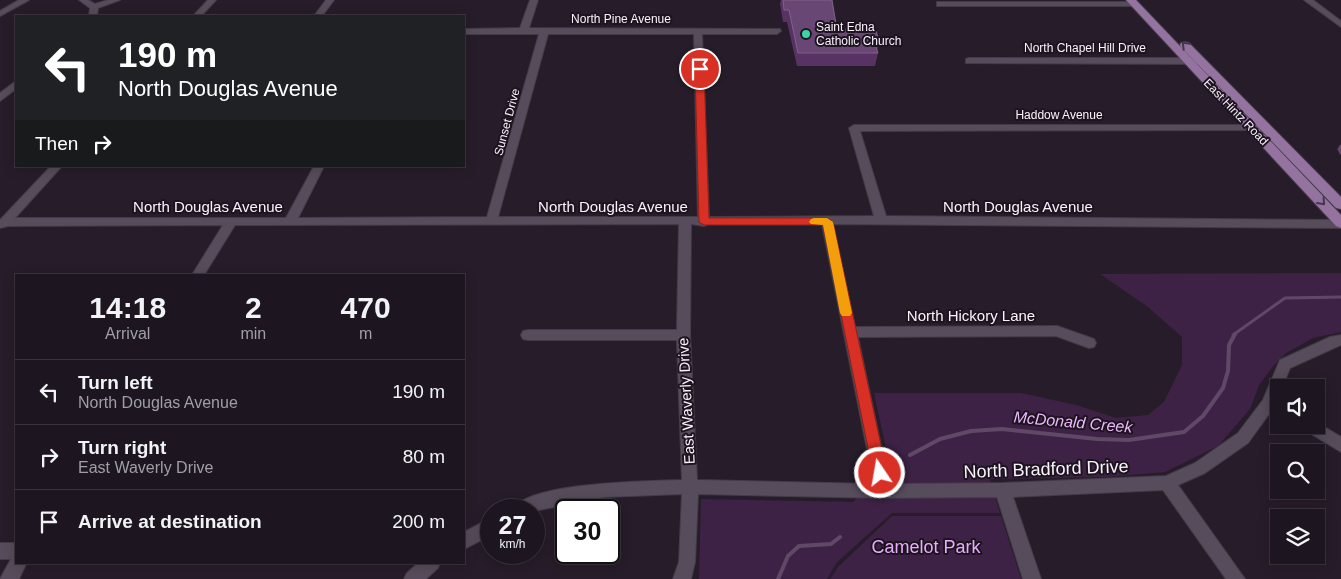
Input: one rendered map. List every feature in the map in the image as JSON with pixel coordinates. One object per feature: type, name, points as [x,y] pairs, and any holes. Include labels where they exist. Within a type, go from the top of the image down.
[{"type":"main road","name":"East Hintz Road","points":[[1136,1],[1201,60],[1341,205]]},
{"type":"main road","name":"East Hintz Road","points":[[1136,1],[1186,61],[1341,223]]},
{"type":"street","points":[[0,14],[25,0]]},
{"type":"street","points":[[94,15],[90,2],[116,0]]},
{"type":"street","points":[[198,15],[212,0]]},
{"type":"street","points":[[319,15],[330,0]]},
{"type":"street","points":[[524,30],[534,0]]},
{"type":"street","points":[[1308,0],[1341,25]]},
{"type":"street","points":[[940,4],[1136,1]]},
{"type":"street","name":"North Pine Avenue","points":[[465,31],[778,31]]},
{"type":"street","name":"Sunset Drive","points":[[492,220],[544,31]]},
{"type":"street","points":[[698,31],[704,222]]},
{"type":"street","name":"North Chapel Hill Drive","points":[[969,61],[1201,60]]},
{"type":"street","points":[[0,98],[15,85]]},
{"type":"street","name":"Haddow Avenue","points":[[881,220],[854,128],[1265,127]]},
{"type":"street","points":[[2,224],[56,167]]},
{"type":"street","points":[[290,221],[318,167]]},
{"type":"street","name":"North Douglas Avenue","points":[[2,224],[145,220],[231,222],[492,220],[827,222],[881,220],[1341,223]]},
{"type":"street","points":[[199,274],[231,222]]},
{"type":"street","name":"East Waverly Drive","points":[[682,579],[687,562],[690,487],[683,335],[684,222]]},
{"type":"street","points":[[827,222],[883,491]]},
{"type":"street","name":"North Hickory Lane","points":[[850,332],[1057,331],[1089,343]]},
{"type":"street","points":[[528,335],[683,335]]},
{"type":"street","name":"North Bradford Drive","points":[[1281,379],[1285,364],[1341,340]]},
{"type":"street","name":"North Bradford Drive","points":[[545,500],[605,490],[690,487],[883,491],[1003,490],[1167,483],[1200,468],[1243,438],[1270,409]]},
{"type":"street","points":[[1323,434],[1341,445]]},
{"type":"street","points":[[1167,483],[1236,579]]},
{"type":"street","points":[[1003,490],[1032,579]]},
{"type":"street","points":[[465,540],[480,532]]},
{"type":"street","points":[[0,551],[15,551]]},
{"type":"street","points":[[9,579],[18,564]]},
{"type":"street","points":[[413,579],[430,564]]},
{"type":"green space","points":[[1341,273],[1341,332],[1313,338],[1286,353],[1259,385],[1250,409],[1218,446],[1165,472],[1106,477],[990,479],[1000,513],[892,513],[837,562],[827,579],[699,579],[701,499],[853,502],[889,462],[874,393],[1021,393],[1076,405],[1116,418],[1148,415],[1164,402],[1182,365],[1182,337],[1148,307],[1100,274]]},
{"type":"green space","name":"Camelot Park","points":[[892,516],[1001,516],[1021,579],[830,579],[838,567]]},
{"type":"building","name":"Saint Edna Catholic Church","points":[[783,0],[832,0],[837,30],[858,28],[862,31],[876,31],[879,41],[874,41],[878,53],[798,53],[789,10],[784,10]]},
{"type":"waterway","name":"McDonald Creek","points":[[1341,146],[1339,149],[1341,153]]},
{"type":"waterway","name":"McDonald Creek","points":[[1233,335],[1285,298],[1341,297]]},
{"type":"waterway","name":"McDonald Creek","points":[[910,455],[940,439],[971,431],[1002,429],[1097,439],[1129,440],[1184,432],[1203,416],[1223,388],[1228,371],[1229,345],[1235,334]]},
{"type":"waterway","name":"McDonald Creek","points":[[778,579],[788,556],[799,546],[831,544],[840,537]]},
{"type":"slow traffic","points":[[814,222],[827,222],[846,313]]},
{"type":"place","name":"Saint Edna Catholic Church","points":[[806,34]]},
{"type":"route","points":[[700,69],[704,222],[827,222],[880,473]]}]
